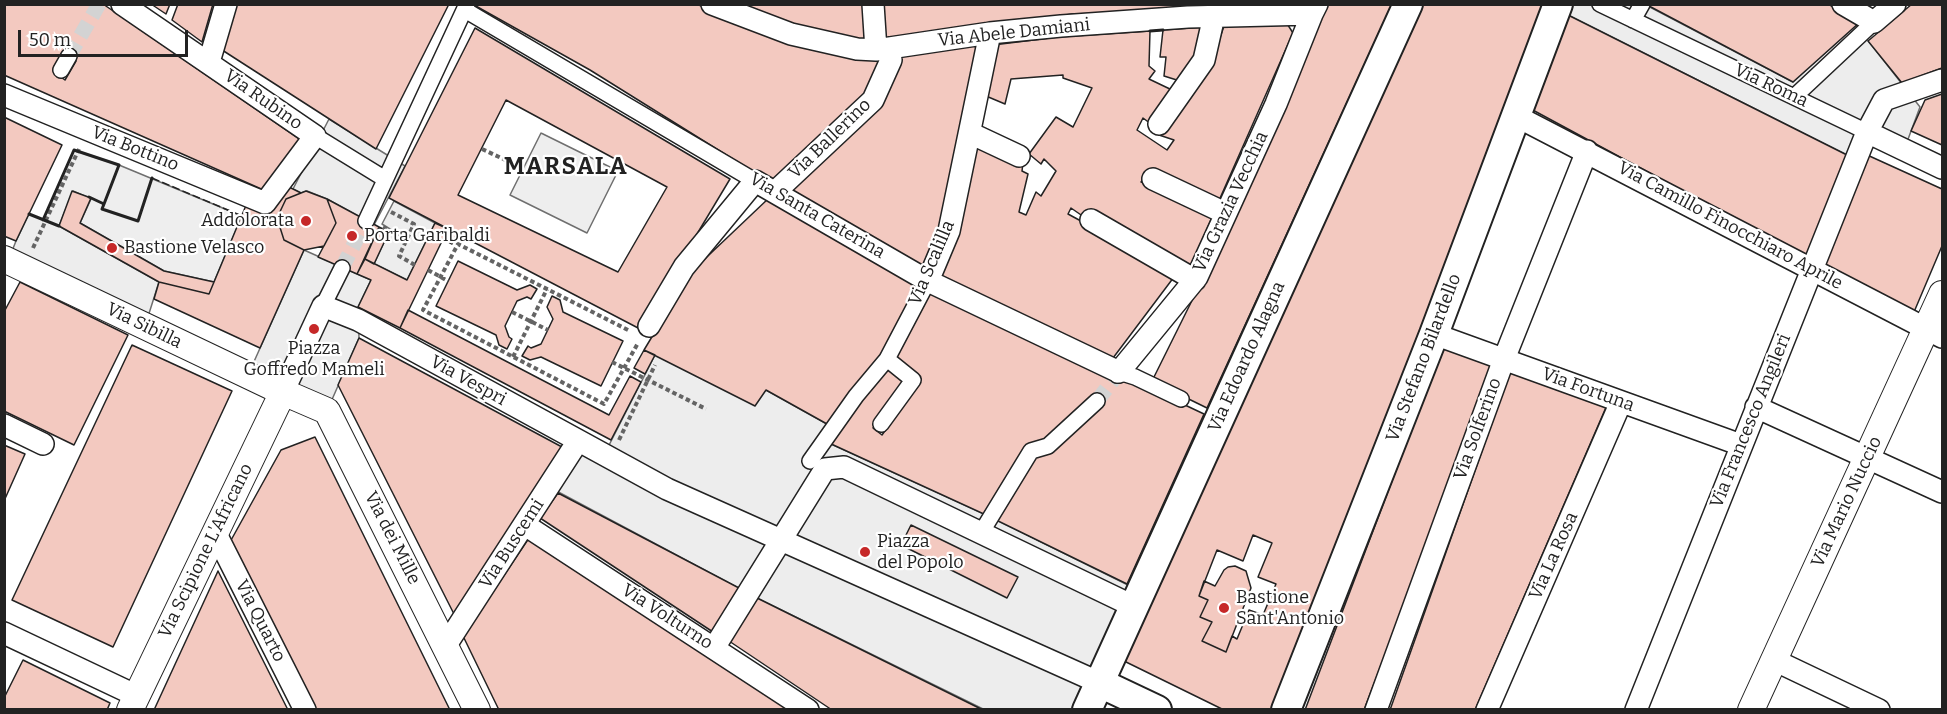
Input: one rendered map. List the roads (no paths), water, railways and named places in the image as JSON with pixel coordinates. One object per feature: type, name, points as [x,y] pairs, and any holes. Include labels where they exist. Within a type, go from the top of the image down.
[{"type":"main road","name":"Via Edoardo Alagna","points":[[1087,710],[1408,4]]},
{"type":"main road","name":"Via Stefano Bilardello","points":[[1286,710],[1434,334],[1558,4]]},
{"type":"main road","points":[[1100,683],[1157,710]]},
{"type":"street","name":"Via Rubino","points":[[122,4],[315,136]]},
{"type":"street","points":[[208,62],[226,4]]},
{"type":"street","name":"Via Abele Damiani","points":[[712,4],[791,34],[857,50],[883,49],[990,33],[1073,25],[1314,9]]},
{"type":"street","name":"Via Ballerino","points":[[775,192],[873,100],[891,60],[883,49],[873,4]]},
{"type":"street","name":"Via Roma","points":[[1600,4],[1942,168]]},
{"type":"street","points":[[1633,20],[1642,4]]},
{"type":"street","points":[[1844,4],[1874,22]]},
{"type":"street","points":[[1794,97],[1895,4]]},
{"type":"street","points":[[370,222],[385,179],[466,7]]},
{"type":"street","name":"Via Santa Caterina","points":[[466,7],[755,181],[928,280],[1118,374],[1135,376],[1181,399]]},
{"type":"street","name":"Via Grazia Vecchia","points":[[1118,374],[1195,280],[1276,104],[1314,9]]},
{"type":"street","points":[[1159,124],[1204,60],[1214,16]]},
{"type":"street","name":"Via Scalilla","points":[[810,461],[886,358],[928,280],[949,231],[990,33]]},
{"type":"street","points":[[61,70],[69,56]]},
{"type":"street","name":"Via Francesco Angileri","points":[[1636,710],[1867,132],[1884,100],[1942,80]]},
{"type":"street","name":"Via Bottino","points":[[4,95],[265,203],[315,136]]},
{"type":"street","name":"Via Camillo Finocchiaro Aprile","points":[[1516,116],[1935,333]]},
{"type":"street","points":[[970,133],[1019,156]]},
{"type":"street","points":[[315,136],[385,179]]},
{"type":"street","name":"Via Solferino","points":[[1376,710],[1504,359],[1587,151]]},
{"type":"street","points":[[1153,179],[1226,213]]},
{"type":"street","points":[[641,332],[684,267],[755,181]]},
{"type":"street","points":[[1091,220],[1195,280]]},
{"type":"street","name":"Via Sibilla","points":[[6,263],[283,392]]},
{"type":"street","points":[[283,392],[342,268]]},
{"type":"street","name":"Via Mario Nuccio","points":[[1751,710],[1867,458],[1935,333],[1942,294]]},
{"type":"street","name":"Via Vespri","points":[[323,306],[358,320],[677,494],[1100,683]]},
{"type":"street","name":"Via Fortuna","points":[[1434,334],[1741,445]]},
{"type":"street","points":[[881,424],[912,380],[886,358]]},
{"type":"street","name":"Via Scipione L'Africano","points":[[134,703],[283,392]]},
{"type":"street","name":"Via dei Mille","points":[[283,392],[327,411],[477,710]]},
{"type":"street","points":[[986,525],[1031,452],[1048,446],[1097,401]]},
{"type":"street","name":"Via La Rosa","points":[[1487,710],[1621,402]]},
{"type":"street","points":[[1756,407],[1942,492]]},
{"type":"street","points":[[4,425],[44,444]]},
{"type":"street","name":"Via Buscemi","points":[[446,645],[578,441]]},
{"type":"street","points":[[714,648],[825,469],[844,467],[986,525],[1133,606]]},
{"type":"street","name":"Via Volturno","points":[[525,525],[808,710]]},
{"type":"street","name":"Via Quarto","points":[[215,532],[305,710]]},
{"type":"street","points":[[4,633],[134,703]]},
{"type":"street","points":[[1774,660],[1879,710]]},
{"type":"tunnel","points":[[69,56],[99,4]]},
{"type":"tunnel","points":[[342,268],[366,221]]},
{"type":"tunnel","points":[[1097,401],[1117,375]]},
{"type":"place","name":"Addolorata","points":[[306,221]]},
{"type":"place","name":"Porta Garibaldi","points":[[352,236]]},
{"type":"place","name":"Bastione Velasco","points":[[112,248]]},
{"type":"place","name":"Piazza Goffredo Mameli","points":[[314,329]]},
{"type":"place","name":"Piazza del Popolo","points":[[865,552]]},
{"type":"place","name":"Bastione Sant'Antonio","points":[[1224,608]]},
{"type":"district","name":"MARSALA","points":[[566,167]]}]
